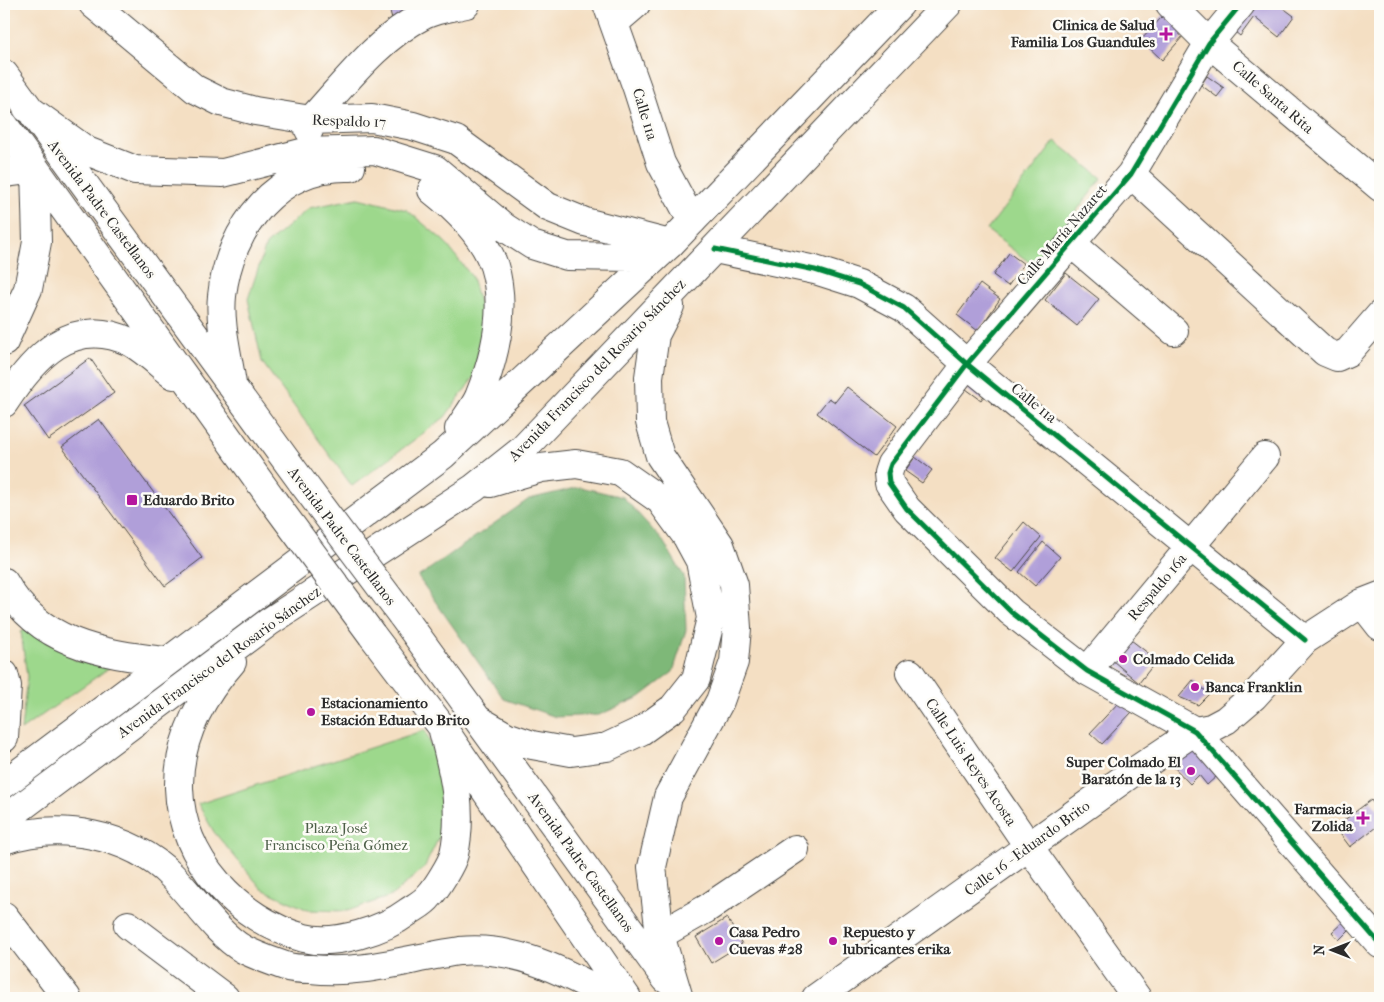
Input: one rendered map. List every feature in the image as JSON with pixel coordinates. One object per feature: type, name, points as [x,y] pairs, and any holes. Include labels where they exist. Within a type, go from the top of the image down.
[{"type":"main road","name":"Respaldo 17","points":[[93,4],[196,89],[221,102],[238,107],[311,120],[372,118],[413,126],[456,140],[548,207],[585,222],[670,244]]},
{"type":"main road","points":[[232,384],[221,297],[229,259],[245,225],[271,194],[303,164],[311,120],[370,56],[393,36],[425,14],[466,4]]},
{"type":"main road","points":[[611,13],[636,4]]},
{"type":"main road","name":"Avenida Francisco del Rosario Sánchez","points":[[4,784],[164,661],[443,455],[670,244],[900,4]]},
{"type":"main road","name":"Avenida Francisco del Rosario Sánchez","points":[[4,820],[269,622],[474,488],[522,450],[948,4]]},
{"type":"main road","name":"Calle Santa Rita","points":[[1170,4],[1209,43],[1380,186]]},
{"type":"main road","name":"Calle María Nazaret","points":[[1087,671],[1011,612],[907,509],[889,483],[888,473],[891,464],[967,364],[1132,174],[1209,43],[1240,4]]},
{"type":"main road","name":"Calle 11a","points":[[611,13],[661,163],[692,221]]},
{"type":"main road","name":"Avenida Padre Castellanos","points":[[4,74],[27,108],[401,614],[679,997]]},
{"type":"main road","points":[[27,108],[87,151],[135,170],[224,174],[303,164],[374,150],[435,169],[504,227],[532,245],[567,256],[634,257],[670,244]]},
{"type":"main road","name":"Avenida Padre Castellanos","points":[[4,125],[274,502],[442,727],[627,998]]},
{"type":"main road","points":[[303,164],[382,168],[419,180],[452,206],[481,242],[494,266],[500,300],[495,347],[478,398],[443,455]]},
{"type":"main road","points":[[4,173],[36,169],[37,242],[28,289],[4,342]]},
{"type":"main road","points":[[1132,174],[1325,352],[1337,357],[1348,352],[1380,315]]},
{"type":"main road","points":[[1071,244],[1174,331]]},
{"type":"main road","name":"Calle 11a","points":[[715,249],[815,270],[859,284],[904,308],[967,364],[1305,640]]},
{"type":"main road","points":[[679,997],[660,935],[652,867],[668,797],[720,701],[734,662],[737,628],[734,585],[720,545],[660,456],[650,422],[649,377],[655,335],[682,282]]},
{"type":"main road","points":[[4,404],[26,370],[52,346],[82,334],[108,335],[131,343],[197,394]]},
{"type":"main road","name":"Respaldo 16a","points":[[1087,671],[1265,458]]},
{"type":"main road","points":[[474,488],[541,468],[576,464],[620,472],[660,500],[687,537],[700,561],[711,618],[696,679],[673,708],[641,731],[607,748],[571,752],[532,745],[506,736],[477,719]]},
{"type":"main road","points":[[4,582],[36,622],[77,645],[120,656],[164,661]]},
{"type":"main road","points":[[1371,600],[1380,626]]},
{"type":"main road","name":"Calle 16 - Eduardo Brito","points":[[816,998],[1195,730],[1211,728],[1226,720],[1254,696],[1305,640],[1371,600]]},
{"type":"main road","points":[[269,622],[218,678],[196,712],[183,750],[179,789],[186,824],[201,862],[222,890],[249,914],[306,939],[348,938],[393,923],[429,896],[454,856],[458,821],[458,792],[442,727]]},
{"type":"main road","points":[[1087,671],[1195,730],[1380,944]]},
{"type":"main road","name":"Calle Luis Reyes Acosta","points":[[910,673],[1029,847],[1136,998]]},
{"type":"main road","points":[[4,674],[7,686],[4,738]]},
{"type":"main road","points":[[4,840],[24,833],[77,832],[134,848],[171,875],[209,918],[242,948],[288,967],[336,972],[383,967],[461,951],[508,954],[567,973],[613,998]]},
{"type":"main road","points":[[660,935],[706,909],[795,849]]},
{"type":"main road","points":[[4,916],[67,998]]},
{"type":"main road","points":[[128,925],[225,998]]},
{"type":"green space","points":[[1055,141],[1102,178],[1034,266],[987,230]]},
{"type":"green space","points":[[358,198],[407,210],[444,241],[472,277],[484,321],[474,377],[445,417],[352,486],[262,362],[248,299],[266,245],[309,208]]},
{"type":"green space","points":[[580,487],[623,497],[663,541],[684,576],[686,630],[673,672],[640,697],[599,715],[556,717],[504,699],[418,577],[529,499]]},
{"type":"green space","points":[[33,625],[75,660],[109,668],[21,730],[27,677],[21,632]]},
{"type":"green space","name":"Plaza José Francisco Peña Gómez","points":[[425,730],[445,781],[444,827],[424,868],[391,896],[347,911],[308,910],[262,889],[214,832],[198,804]]},
{"type":"building","points":[[388,4],[406,4],[410,16],[393,22]]},
{"type":"building","points":[[1253,4],[1278,4],[1294,16],[1279,37],[1254,17],[1240,36],[1229,27]]},
{"type":"building","name":"Clinica de Salud Familia Los Guandules","points":[[1170,8],[1191,27],[1162,60],[1141,40]]},
{"type":"building","points":[[1207,76],[1224,88],[1217,97],[1201,85]]},
{"type":"building","points":[[1009,253],[1024,264],[1008,286],[993,275]]},
{"type":"building","points":[[1066,273],[1099,299],[1077,326],[1045,300]]},
{"type":"building","points":[[980,284],[1000,299],[978,331],[957,315]]},
{"type":"building","points":[[90,358],[114,393],[48,440],[24,406]]},
{"type":"building","points":[[975,376],[990,387],[981,400],[966,389]]},
{"type":"building","points":[[847,387],[897,426],[874,457],[817,413],[829,398],[835,402]]},
{"type":"building","name":"Eduardo Brito","points":[[99,419],[202,558],[165,586],[62,447]]},
{"type":"building","points":[[915,457],[932,470],[922,483],[905,471]]},
{"type":"building","points":[[1024,522],[1041,537],[1013,572],[995,558]]},
{"type":"building","points":[[1043,542],[1060,557],[1035,586],[1019,572]]},
{"type":"building","points":[[1131,640],[1157,660],[1139,683],[1113,661]]},
{"type":"building","name":"Banca Franklin","points":[[1193,680],[1209,694],[1198,705],[1179,697]]},
{"type":"building","points":[[1120,701],[1132,712],[1102,744],[1090,733]]},
{"type":"building","name":"Super Colmado El Baratón de la 13","points":[[1193,748],[1218,775],[1207,785],[1199,775],[1190,784],[1169,762]]},
{"type":"building","name":"Farmacia Zolida","points":[[1371,800],[1380,812],[1380,824],[1350,847],[1335,827]]},
{"type":"building","name":"Casa Pedro Cuevas #28","points":[[727,918],[742,944],[711,963],[696,937]]},
{"type":"building","points":[[1344,921],[1351,928],[1339,940],[1332,932]]},
{"type":"cycle path","points":[[1241,4],[1209,43],[1131,174],[967,364],[891,464],[888,473],[889,483],[907,509],[1011,612],[1087,671],[1195,731],[1380,944]]},
{"type":"cycle path","points":[[715,249],[815,270],[859,284],[904,308],[967,364],[1305,640]]},
{"type":"place","name":"Clinica de Salud Familia Los Guandules","points":[[1166,34]]},
{"type":"place","name":"Eduardo Brito","points":[[132,500]]},
{"type":"place","name":"Colmado Celida","points":[[1123,659]]},
{"type":"place","name":"Banca Franklin","points":[[1195,687]]},
{"type":"place","name":"Estacionamiento Estación Eduardo Brito","points":[[311,712]]},
{"type":"place","name":"Super Colmado El Baratón de la 13","points":[[1191,771]]},
{"type":"place","name":"Farmacia Zolida","points":[[1363,818]]},
{"type":"place","name":"Casa Pedro Cuevas #28","points":[[719,941]]},
{"type":"place","name":"Repuesto y lubricantes erika","points":[[833,941]]}]
